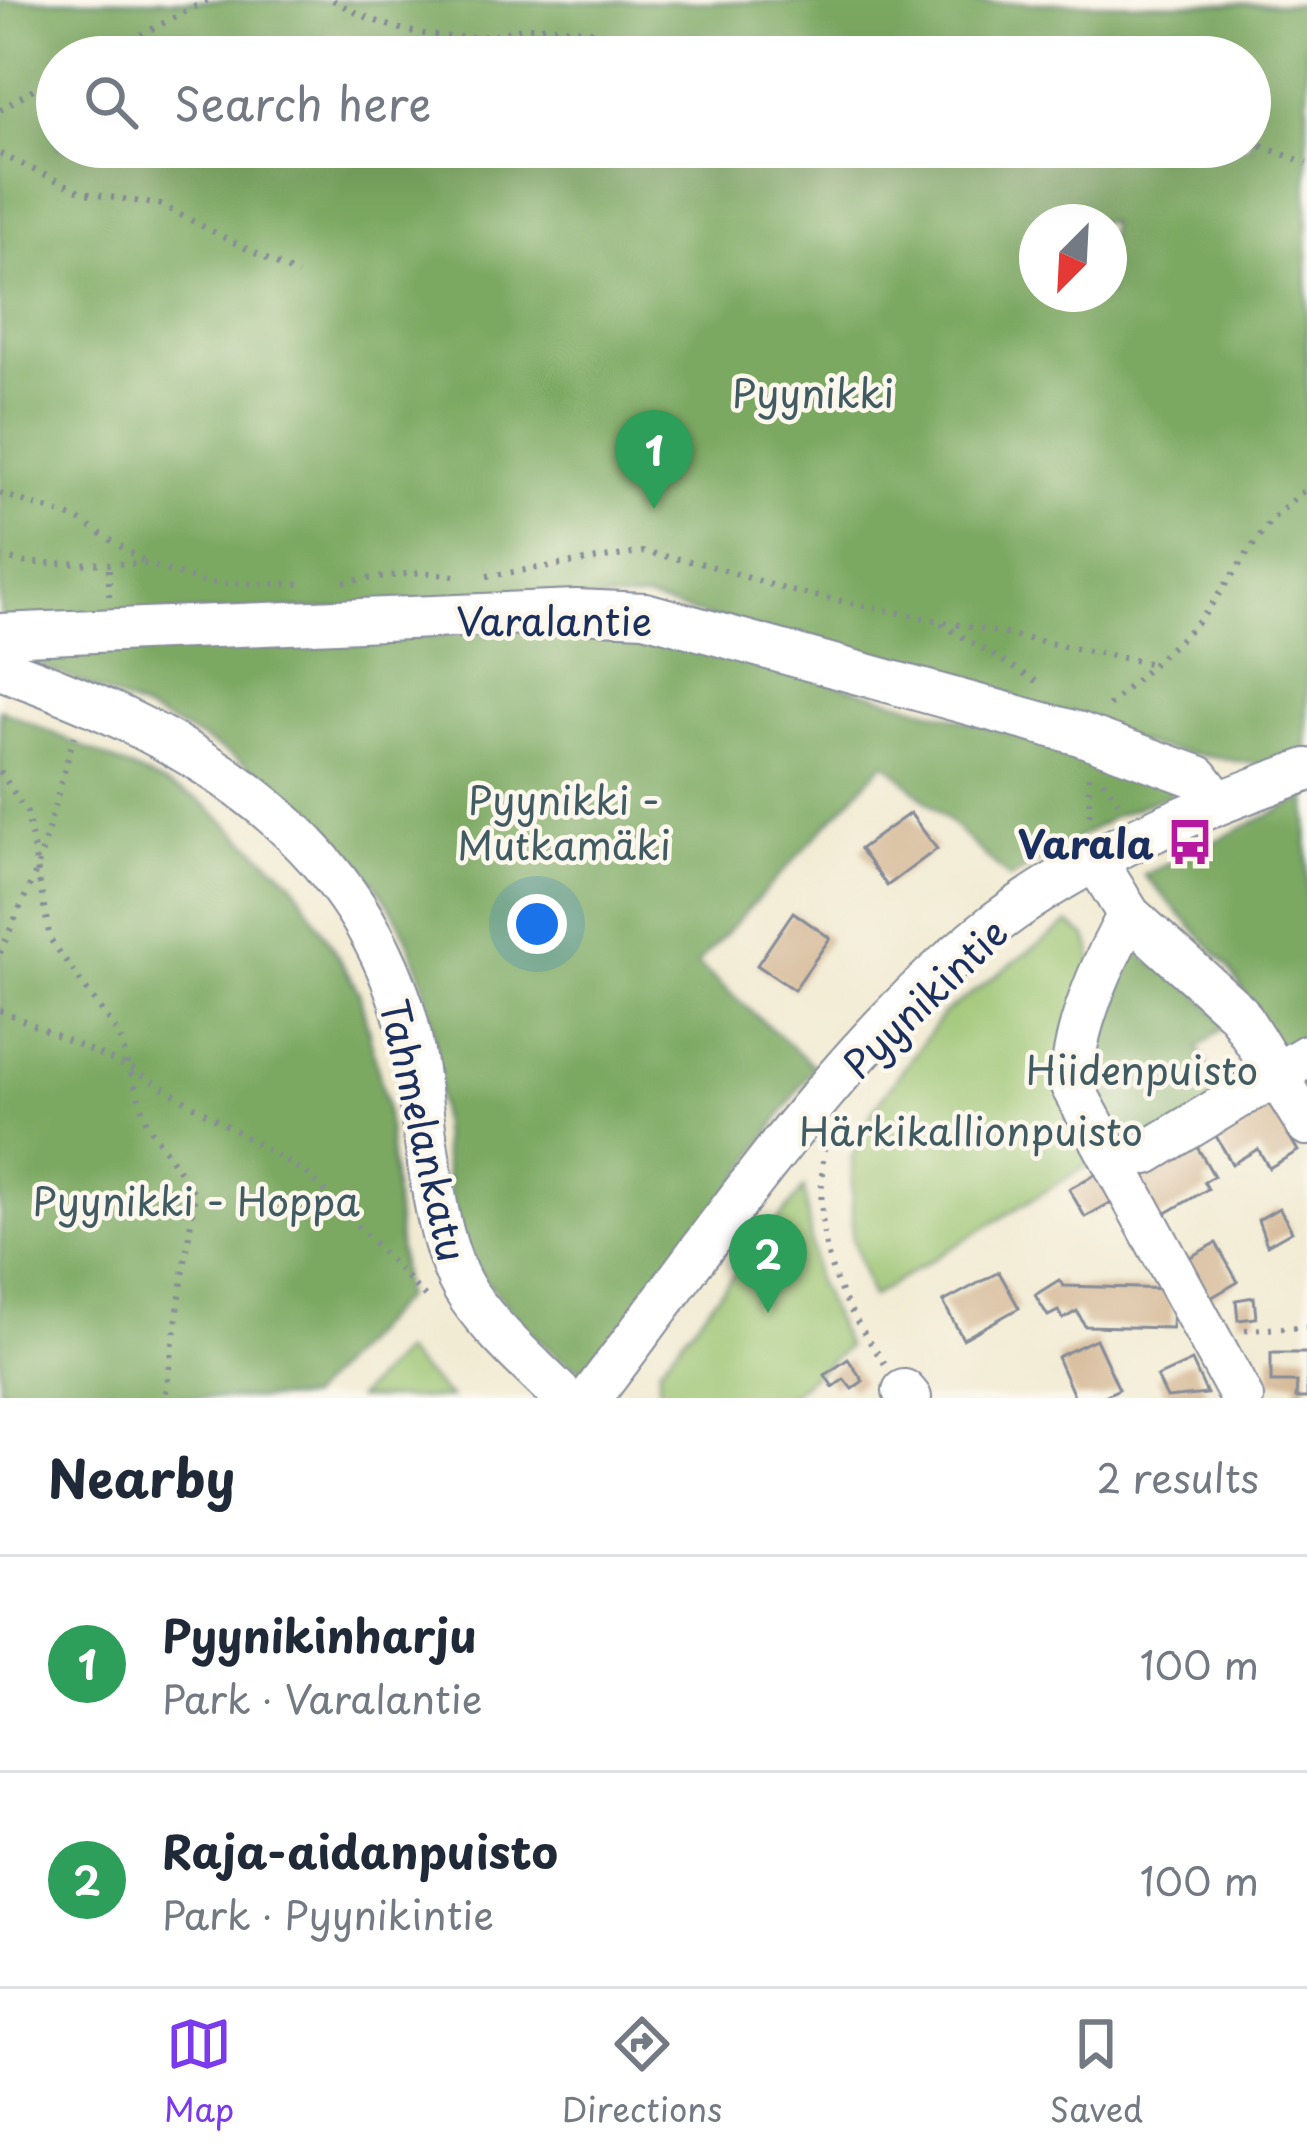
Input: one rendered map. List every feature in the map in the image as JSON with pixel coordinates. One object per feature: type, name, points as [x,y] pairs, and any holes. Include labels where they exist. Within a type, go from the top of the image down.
[{"type":"street","name":"Varalantie","points":[[0,635],[576,610],[645,614],[1198,777],[1217,802]]},
{"type":"street","name":"Tahmelankatu","points":[[0,668],[142,726],[245,786],[322,865],[360,919],[404,1014],[445,1233],[459,1278],[490,1322],[564,1398]]},
{"type":"street","name":"Pyynikintie","points":[[590,1398],[829,1091],[880,1032],[981,935],[1093,849],[1307,770]]},
{"type":"street","points":[[1093,849],[1129,915],[1292,1065],[1307,1124]]},
{"type":"street","points":[[1129,915],[1110,950],[1079,1039],[1072,1086],[1243,1398]]},
{"type":"street","points":[[1146,1153],[1292,1065]]},
{"type":"path","points":[[139,36],[208,0]]},
{"type":"path","points":[[333,0],[391,27],[441,35],[486,36],[530,26],[610,36]]},
{"type":"path","points":[[0,110],[36,87]]},
{"type":"path","points":[[1271,149],[1307,159]]},
{"type":"path","points":[[0,154],[84,194],[161,205],[298,275]]},
{"type":"path","points":[[1093,849],[1085,747],[1153,664],[1202,618],[1270,520],[1307,488]]},
{"type":"path","points":[[0,493],[79,520],[148,564],[205,583],[308,584]]},
{"type":"path","points":[[328,584],[421,572],[472,579],[643,552],[705,564],[790,591],[1153,664]]},
{"type":"path","points":[[0,557],[26,563],[148,564]]},
{"type":"path","points":[[109,563],[109,630]]},
{"type":"path","points":[[933,620],[1058,694]]},
{"type":"path","points":[[0,953],[37,869],[85,702]]},
{"type":"path","points":[[0,771],[27,813],[50,939],[119,1035],[134,1070],[147,1124],[195,1194],[165,1398]]},
{"type":"path","points":[[0,1010],[134,1070],[309,1175],[401,1272]]},
{"type":"path","points":[[829,1091],[820,1184],[827,1265],[842,1300],[907,1395]]},
{"type":"path","points":[[1204,1331],[1307,1328]]},
{"type":"green space","name":"Pyynikki","points":[[0,0],[1307,4],[1307,756],[1260,765],[1162,749],[646,599],[0,619]]},
{"type":"green space","name":"Pyynikki - Mutkamäki","points":[[635,626],[1171,780],[1172,794],[1115,816],[1010,879],[885,762],[697,964],[814,1066],[727,1196],[608,1349],[581,1370],[555,1354],[500,1299],[463,1242],[448,1187],[424,985],[388,903],[354,857],[316,817],[230,754],[32,662],[26,655]]},
{"type":"green space","name":"Pyynikki - Hoppa","points":[[0,709],[200,800],[293,882],[359,992],[386,1103],[404,1297],[308,1398],[0,1398]]},
{"type":"green space","points":[[1307,797],[1307,1033],[1278,1050],[1229,967],[1144,875]]},
{"type":"green space","name":"Härkikallionpuisto","points":[[1068,923],[1087,937],[1091,948],[1098,1159],[871,1297],[852,1237],[852,1157],[873,1110],[944,1013]]},
{"type":"green space","name":"Hiidenpuisto","points":[[1132,950],[1195,991],[1227,1025],[1198,1048],[1221,1094],[1129,1174],[1089,1102],[1088,1042]]},
{"type":"green space","points":[[804,1188],[816,1279],[847,1347],[786,1398],[659,1398],[659,1368]]},
{"type":"green space","points":[[402,1352],[450,1398],[357,1398]]},
{"type":"building","points":[[910,813],[937,849],[887,886],[860,849]]},
{"type":"building","points":[[793,912],[830,938],[794,990],[757,965]]},
{"type":"building","points":[[1267,1098],[1298,1151],[1269,1168],[1258,1149],[1232,1164],[1212,1129]]},
{"type":"building","points":[[1193,1140],[1214,1176],[1204,1182],[1208,1189],[1156,1219],[1131,1176]]},
{"type":"building","points":[[1101,1171],[1117,1199],[1085,1217],[1069,1189]]},
{"type":"building","points":[[1279,1208],[1292,1231],[1267,1245],[1258,1220]]},
{"type":"building","points":[[1216,1243],[1238,1282],[1202,1303],[1179,1263]]},
{"type":"building","points":[[999,1272],[1019,1308],[963,1339],[943,1302]]},
{"type":"building","points":[[1059,1280],[1063,1286],[1173,1289],[1172,1328],[1085,1326],[1077,1311],[1063,1319],[1058,1311],[1048,1316],[1035,1295]]},
{"type":"building","points":[[1254,1297],[1256,1318],[1238,1320],[1236,1300]]},
{"type":"building","points":[[1096,1339],[1119,1389],[1100,1398],[1075,1398],[1057,1357]]},
{"type":"building","points":[[1271,1353],[1307,1353],[1307,1398],[1296,1398],[1297,1382],[1271,1382]]},
{"type":"building","points":[[848,1359],[863,1381],[852,1389],[844,1379],[833,1387],[825,1375]]},
{"type":"building","points":[[1192,1361],[1207,1394],[1167,1398],[1157,1377]]},
{"type":"place","name":"Pyynikinharju","points":[[654,509]]},
{"type":"place","name":"Varala","points":[[1190,842]]},
{"type":"place","name":"Raja-aidanpuisto","points":[[768,1313]]}]
